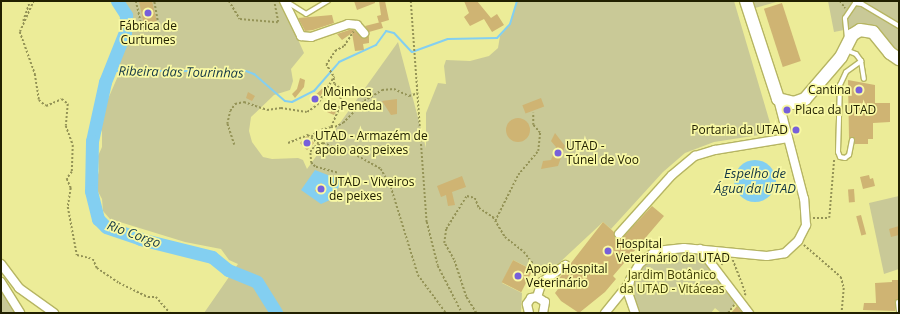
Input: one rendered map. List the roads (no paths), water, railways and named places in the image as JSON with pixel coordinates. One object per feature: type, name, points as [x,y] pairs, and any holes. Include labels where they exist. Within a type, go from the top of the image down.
[{"type":"street","points":[[284,1],[298,33],[303,37],[311,37],[346,24],[355,25],[364,34]]},
{"type":"street","points":[[605,313],[630,280],[640,263],[656,252],[672,248],[700,249],[767,256],[785,253],[798,241],[806,225],[803,190],[778,100],[746,1]]},
{"type":"street","points":[[778,100],[794,103],[805,99],[857,31],[869,30],[899,59]]},
{"type":"street","points":[[619,234],[672,175],[695,156],[715,150],[788,138]]},
{"type":"street","points":[[700,249],[750,313]]},
{"type":"street","points":[[1,264],[19,288],[54,313]]},
{"type":"street","points":[[537,297],[544,279],[565,265]]},
{"type":"street","points":[[630,280],[628,293],[635,313]]},
{"type":"street","points":[[1,282],[20,313]]},
{"type":"street","points":[[529,313],[527,304],[531,298],[537,297],[543,300],[545,310],[553,313]]},
{"type":"street","points":[[610,305],[622,302],[631,304]]},
{"type":"lane","points":[[284,1],[305,14],[328,1]]},
{"type":"lane","points":[[864,79],[861,61],[847,46],[844,22],[852,4],[860,3],[899,26]]},
{"type":"lane","points":[[852,140],[849,155],[845,158],[839,154],[840,85],[846,72],[861,61]]},
{"type":"lane","points":[[898,302],[899,311]]},
{"type":"water","name":"Espelho de Água da UTAD","points":[[755,160],[770,166],[776,181],[770,196],[755,202],[740,196],[734,181],[740,166]]},
{"type":"water","points":[[315,170],[343,181],[330,200],[321,204],[301,190]]},
{"type":"waterway","name":"Rio Corgo","points":[[117,1],[126,15],[125,32],[105,82],[92,141],[91,191],[98,219],[106,227],[140,239],[212,257],[228,270],[257,282],[276,313]]},
{"type":"waterway","name":"Rio Corgo","points":[[120,5],[122,1]]},
{"type":"waterway","name":"Ribeira das Tourinhas","points":[[110,71],[246,71],[254,74],[285,101],[292,102],[314,91],[339,62],[376,45],[386,31],[394,33],[412,52],[448,39],[497,38],[510,24],[517,1]]},
{"type":"place","name":"Fábrica de Curtumes","points":[[148,13]]},
{"type":"place","name":"Cantina","points":[[859,90]]},
{"type":"place","name":"Moinhos de Peneda","points":[[315,99]]},
{"type":"place","name":"Placa da UTAD","points":[[787,110]]},
{"type":"place","name":"Portaria da UTAD","points":[[796,130]]},
{"type":"place","name":"UTAD - Armazém de apoio aos peixes","points":[[307,143]]},
{"type":"place","name":"UTAD - Túnel de Voo","points":[[558,153]]},
{"type":"place","name":"UTAD - Viveiros de peixes","points":[[321,189]]},
{"type":"place","name":"Hospital Veterinário da UTAD","points":[[608,251]]},
{"type":"place","name":"Apoio Hospital Veterinário","points":[[518,276]]},
{"type":"park label","name":"Jardim Botânico da UTAD - Vitáceas","points":[[672,282]]}]
